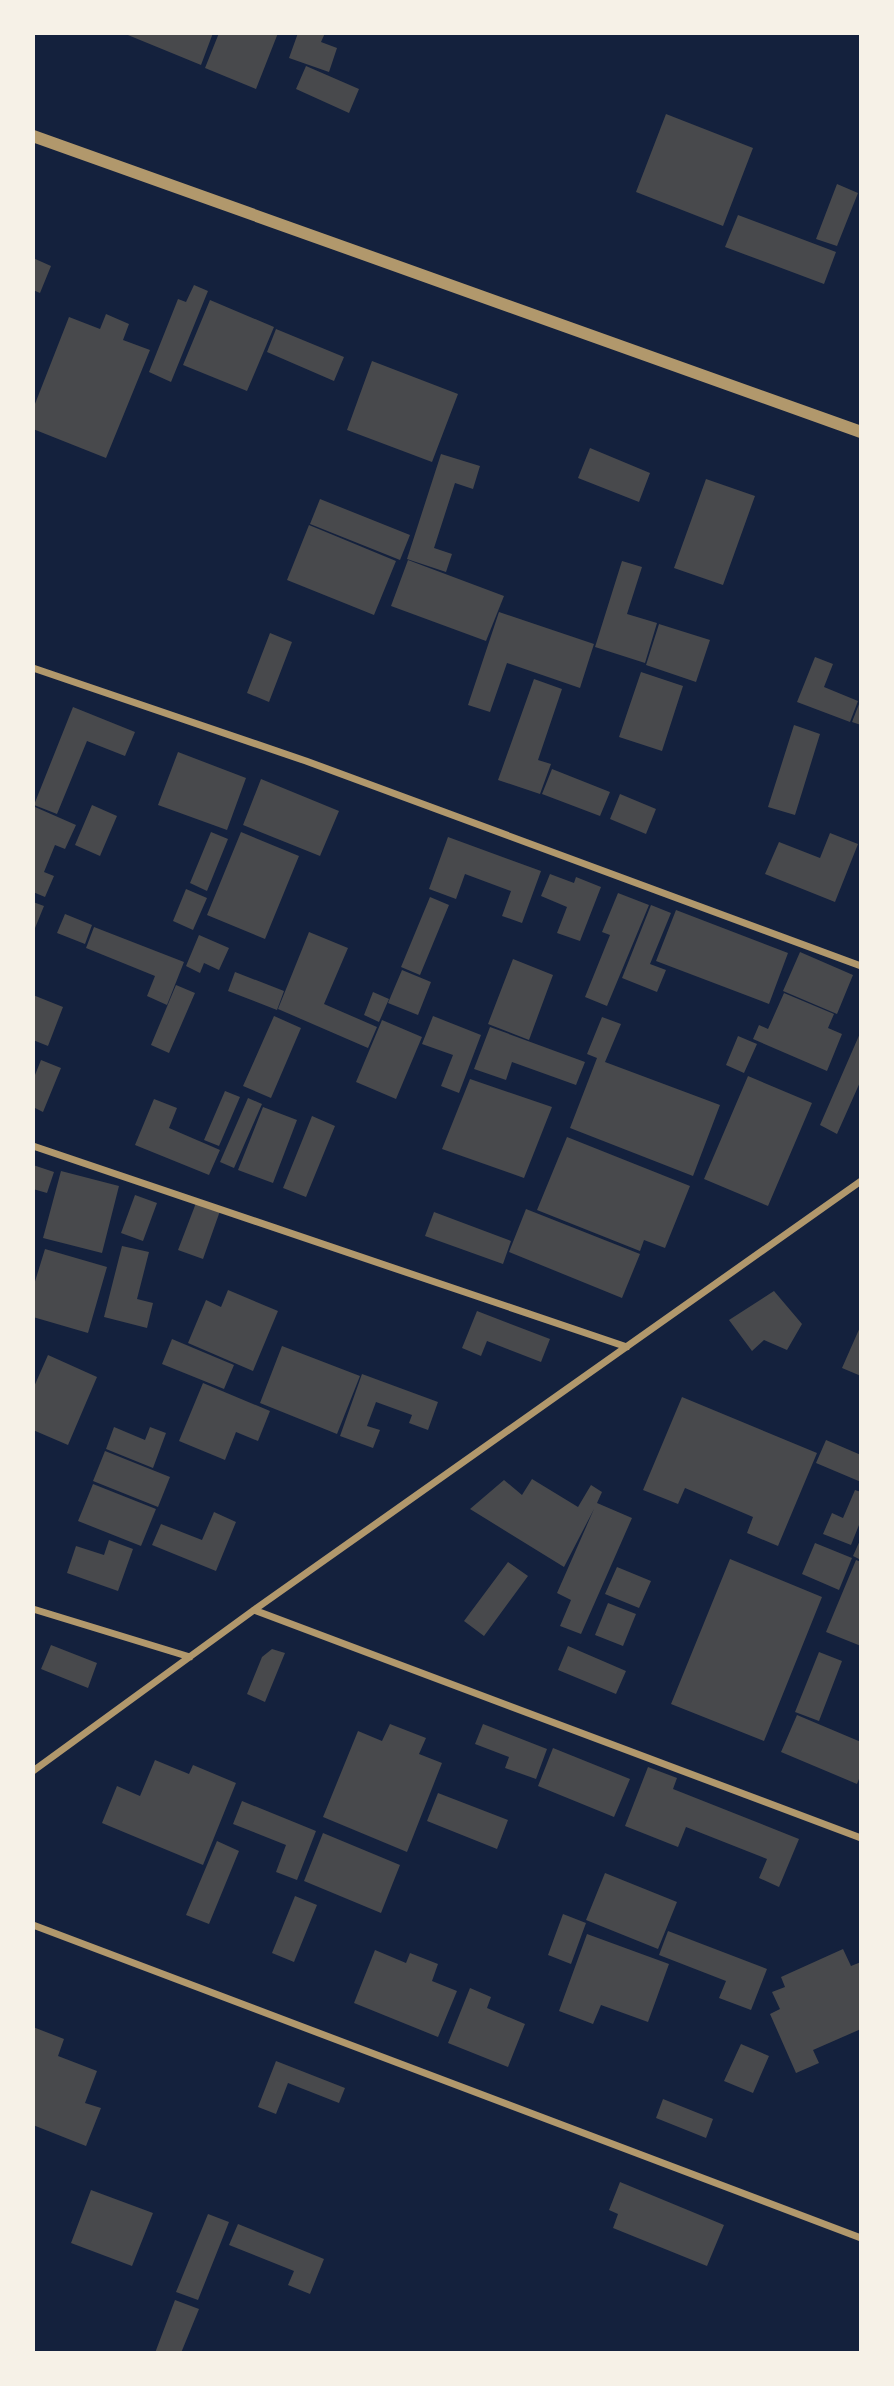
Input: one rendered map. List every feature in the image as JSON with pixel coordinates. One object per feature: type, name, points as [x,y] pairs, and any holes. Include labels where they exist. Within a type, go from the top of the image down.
[{"type":"street","points":[[33,136],[861,432]]},
{"type":"street","points":[[33,668],[306,761],[861,966]]},
{"type":"street","points":[[33,1146],[627,1347]]},
{"type":"street","points":[[33,1770],[254,1610],[861,1181]]},
{"type":"street","points":[[33,1609],[190,1657]]},
{"type":"street","points":[[254,1610],[861,1838]]},
{"type":"street","points":[[33,1924],[861,2238]]},
{"type":"building","points":[[123,33],[213,33],[201,65]]},
{"type":"building","points":[[219,33],[278,33],[256,89],[205,68]]},
{"type":"building","points":[[298,33],[325,33],[321,42],[337,48],[329,72],[289,58]]},
{"type":"building","points":[[306,66],[359,89],[349,113],[296,89]]},
{"type":"building","points":[[666,114],[753,148],[723,226],[636,192]]},
{"type":"building","points":[[837,184],[858,193],[837,246],[816,239]]},
{"type":"building","points":[[738,215],[836,252],[824,284],[725,247]]},
{"type":"building","points":[[33,258],[51,266],[40,293],[33,290]]},
{"type":"building","points":[[194,285],[208,291],[171,382],[149,372],[178,299],[186,302]]},
{"type":"building","points":[[210,300],[274,327],[247,391],[183,365]]},
{"type":"building","points":[[106,314],[129,324],[123,340],[150,350],[106,458],[33,429],[33,409],[69,317],[100,329]]},
{"type":"building","points":[[276,329],[344,357],[334,381],[267,352]]},
{"type":"building","points":[[372,361],[458,394],[432,462],[347,430]]},
{"type":"building","points":[[590,448],[650,473],[639,502],[578,478]]},
{"type":"building","points":[[441,454],[480,466],[473,489],[455,483],[434,548],[452,554],[446,572],[407,559]]},
{"type":"building","points":[[706,479],[755,496],[723,585],[674,568]]},
{"type":"building","points":[[320,499],[410,535],[400,560],[310,524]]},
{"type":"building","points":[[309,525],[396,561],[374,615],[287,580]]},
{"type":"building","points":[[408,560],[504,596],[486,641],[391,606]]},
{"type":"building","points":[[622,561],[642,567],[627,614],[657,623],[645,663],[595,647]]},
{"type":"building","points":[[499,612],[594,644],[580,688],[507,663],[490,712],[468,705]]},
{"type":"building","points":[[659,624],[710,640],[696,682],[646,665]]},
{"type":"building","points":[[270,633],[292,642],[269,702],[247,693]]},
{"type":"building","points":[[815,657],[833,664],[824,687],[858,701],[850,722],[797,702]]},
{"type":"building","points":[[641,672],[683,686],[662,751],[619,737]]},
{"type":"building","points":[[534,679],[562,689],[538,760],[551,764],[540,794],[498,780]]},
{"type":"building","points":[[861,699],[861,725],[852,722]]},
{"type":"building","points":[[73,707],[135,732],[125,756],[87,741],[57,814],[34,805]]},
{"type":"building","points":[[794,725],[820,734],[795,815],[768,807]]},
{"type":"building","points":[[178,752],[246,778],[227,830],[158,805]]},
{"type":"building","points":[[552,769],[610,792],[600,816],[542,794]]},
{"type":"building","points":[[261,779],[339,811],[320,856],[243,825]]},
{"type":"building","points":[[620,794],[656,809],[646,834],[610,819]]},
{"type":"building","points":[[92,805],[117,816],[100,856],[75,845]]},
{"type":"building","points":[[35,807],[76,825],[65,849],[55,845],[44,872],[54,876],[45,897],[33,892]]},
{"type":"building","points":[[211,832],[228,839],[207,891],[190,883]]},
{"type":"building","points":[[241,832],[299,856],[265,939],[207,915]]},
{"type":"building","points":[[830,833],[858,844],[835,902],[765,874],[779,842],[820,858]]},
{"type":"building","points":[[448,837],[541,871],[522,923],[502,916],[511,891],[465,874],[456,899],[429,889]]},
{"type":"building","points":[[550,874],[574,883],[576,877],[601,887],[580,941],[557,933],[567,907],[541,896]]},
{"type":"building","points":[[186,889],[207,898],[193,930],[173,921]]},
{"type":"building","points":[[618,893],[649,905],[607,1006],[585,997],[610,935],[602,932]]},
{"type":"building","points":[[430,897],[449,905],[420,975],[401,967]]},
{"type":"building","points":[[33,902],[44,906],[33,933]]},
{"type":"building","points":[[651,905],[671,913],[650,964],[666,970],[657,992],[622,978]]},
{"type":"building","points":[[676,910],[788,953],[769,1004],[656,961]]},
{"type":"building","points":[[65,914],[92,925],[85,944],[57,933]]},
{"type":"building","points":[[94,927],[184,962],[167,1005],[147,996],[155,976],[86,948]]},
{"type":"building","points":[[309,932],[348,948],[324,1004],[377,1027],[368,1048],[278,1009]]},
{"type":"building","points":[[199,935],[229,948],[219,970],[204,963],[200,973],[186,966]]},
{"type":"building","points":[[800,952],[853,975],[837,1014],[783,991]]},
{"type":"building","points":[[513,959],[553,975],[529,1040],[488,1024]]},
{"type":"building","points":[[402,970],[431,982],[418,1015],[388,1003]]},
{"type":"building","points":[[235,972],[284,991],[277,1010],[228,991]]},
{"type":"building","points":[[176,985],[195,993],[169,1053],[151,1045]]},
{"type":"building","points":[[373,992],[389,999],[379,1022],[364,1015]]},
{"type":"building","points":[[784,993],[834,1014],[828,1028],[842,1034],[827,1071],[753,1039],[759,1025],[768,1029]]},
{"type":"building","points":[[33,995],[63,1007],[48,1046],[33,1040]]},
{"type":"building","points":[[274,1016],[301,1028],[271,1098],[243,1086]]},
{"type":"building","points":[[433,1016],[481,1035],[459,1093],[441,1086],[453,1055],[422,1044]]},
{"type":"building","points":[[602,1017],[621,1024],[605,1062],[720,1105],[693,1176],[570,1128],[597,1058],[587,1054]]},
{"type":"building","points":[[382,1020],[422,1037],[396,1099],[356,1082]]},
{"type":"building","points":[[490,1027],[585,1062],[576,1085],[512,1062],[506,1080],[474,1069]]},
{"type":"building","points":[[861,1031],[861,1080],[837,1134],[820,1125]]},
{"type":"building","points":[[738,1036],[757,1044],[744,1073],[726,1065]]},
{"type":"building","points":[[41,1060],[61,1068],[43,1112],[33,1107],[33,1080]]},
{"type":"building","points":[[748,1076],[812,1103],[768,1206],[704,1179]]},
{"type":"building","points":[[470,1079],[552,1107],[524,1178],[442,1149]]},
{"type":"building","points":[[225,1091],[240,1097],[219,1146],[204,1140]]},
{"type":"building","points":[[248,1098],[262,1104],[234,1168],[220,1162]]},
{"type":"building","points":[[154,1099],[177,1108],[169,1128],[220,1150],[209,1175],[135,1145]]},
{"type":"building","points":[[263,1107],[297,1120],[273,1183],[238,1170]]},
{"type":"building","points":[[312,1116],[335,1126],[306,1197],[283,1188]]},
{"type":"building","points":[[567,1137],[690,1186],[665,1248],[644,1240],[640,1251],[537,1210]]},
{"type":"building","points":[[33,1165],[54,1172],[47,1193],[33,1189]]},
{"type":"building","points":[[61,1171],[119,1186],[102,1253],[43,1238]]},
{"type":"building","points":[[135,1195],[157,1203],[143,1241],[121,1233]]},
{"type":"building","points":[[196,1203],[220,1211],[203,1259],[178,1250]]},
{"type":"building","points":[[526,1209],[640,1254],[622,1298],[509,1252]]},
{"type":"building","points":[[434,1212],[511,1241],[503,1264],[425,1236]]},
{"type":"building","points":[[122,1246],[149,1252],[137,1299],[153,1303],[147,1328],[104,1317]]},
{"type":"building","points":[[45,1249],[107,1267],[88,1333],[33,1317],[33,1288]]},
{"type":"building","points":[[228,1290],[278,1311],[253,1371],[188,1343],[206,1300],[221,1307]]},
{"type":"building","points":[[774,1291],[802,1324],[787,1350],[764,1340],[752,1351],[729,1320]]},
{"type":"building","points":[[477,1311],[550,1339],[541,1362],[487,1341],[481,1356],[462,1348]]},
{"type":"building","points":[[861,1325],[861,1376],[842,1368]]},
{"type":"building","points":[[172,1339],[234,1365],[224,1389],[162,1364]]},
{"type":"building","points":[[282,1346],[360,1376],[337,1434],[260,1403]]},
{"type":"building","points":[[48,1355],[97,1377],[68,1445],[33,1430],[33,1389]]},
{"type":"building","points":[[362,1374],[438,1402],[428,1430],[409,1423],[412,1415],[376,1402],[367,1426],[380,1430],[373,1448],[340,1436]]},
{"type":"building","points":[[203,1383],[270,1411],[258,1441],[236,1432],[225,1460],[179,1441]]},
{"type":"building","points":[[682,1397],[817,1453],[778,1546],[747,1533],[753,1517],[685,1488],[678,1504],[643,1490]]},
{"type":"building","points":[[114,1427],[145,1440],[150,1427],[166,1433],[153,1468],[106,1449]]},
{"type":"building","points":[[826,1440],[861,1455],[861,1482],[816,1463]]},
{"type":"building","points":[[105,1451],[170,1477],[158,1507],[93,1481]]},
{"type":"building","points":[[532,1479],[578,1507],[591,1485],[602,1492],[597,1503],[632,1518],[581,1634],[560,1626],[571,1600],[557,1593],[594,1509],[564,1567],[470,1509],[504,1480],[522,1495]]},
{"type":"building","points":[[93,1484],[156,1509],[141,1546],[78,1521]]},
{"type":"building","points":[[855,1490],[861,1492],[861,1520],[851,1545],[823,1534],[832,1513],[843,1518]]},
{"type":"building","points":[[214,1512],[236,1522],[216,1571],[152,1545],[161,1524],[202,1540]]},
{"type":"building","points":[[861,1538],[861,1560],[853,1556]]},
{"type":"building","points":[[109,1540],[133,1549],[118,1591],[67,1573],[76,1546],[104,1555]]},
{"type":"building","points":[[815,1543],[852,1558],[839,1590],[802,1574]]},
{"type":"building","points":[[730,1559],[822,1597],[764,1741],[671,1704]]},
{"type":"building","points":[[856,1560],[861,1562],[861,1646],[826,1632]]},
{"type":"building","points":[[508,1562],[528,1576],[484,1636],[464,1621]]},
{"type":"building","points":[[617,1567],[651,1581],[639,1608],[605,1594]]},
{"type":"building","points":[[608,1603],[636,1614],[623,1646],[595,1635]]},
{"type":"building","points":[[51,1645],[97,1663],[88,1688],[41,1669]]},
{"type":"building","points":[[568,1646],[626,1671],[616,1694],[558,1670]]},
{"type":"building","points":[[272,1649],[285,1653],[265,1702],[247,1694],[262,1657]]},
{"type":"building","points":[[819,1652],[842,1661],[819,1721],[795,1712]]},
{"type":"building","points":[[797,1715],[861,1742],[861,1774],[857,1784],[781,1752]]},
{"type":"building","points":[[390,1724],[426,1738],[419,1754],[442,1763],[407,1852],[323,1817],[358,1731],[382,1741]]},
{"type":"building","points":[[483,1724],[547,1749],[536,1779],[505,1768],[509,1757],[475,1744]]},
{"type":"building","points":[[553,1748],[630,1779],[614,1817],[538,1786]]},
{"type":"building","points":[[155,1760],[189,1774],[193,1765],[236,1783],[203,1865],[102,1823],[117,1786],[140,1796]]},
{"type":"building","points":[[648,1767],[677,1778],[673,1789],[799,1839],[779,1887],[759,1878],[767,1859],[686,1827],[678,1847],[625,1826]]},
{"type":"building","points":[[438,1793],[508,1820],[497,1849],[427,1821]]},
{"type":"building","points":[[242,1801],[316,1831],[297,1880],[276,1872],[286,1845],[233,1824]]},
{"type":"building","points":[[323,1833],[400,1865],[381,1913],[304,1881]]},
{"type":"building","points":[[217,1841],[239,1851],[209,1924],[186,1915]]},
{"type":"building","points":[[605,1873],[677,1902],[658,1949],[586,1920]]},
{"type":"building","points":[[295,1896],[317,1905],[294,1962],[272,1953]]},
{"type":"building","points":[[563,1914],[586,1923],[571,1964],[548,1955]]},
{"type":"building","points":[[668,1931],[767,1969],[751,2010],[719,1998],[726,1981],[659,1955]]},
{"type":"building","points":[[587,1934],[669,1964],[648,2022],[601,2005],[593,2024],[559,2011]]},
{"type":"building","points":[[843,1949],[851,1966],[861,1962],[861,2029],[813,2050],[819,2063],[796,2073],[770,2014],[780,2009],[772,1992],[785,1987],[781,1977]]},
{"type":"building","points":[[375,1950],[406,1963],[410,1953],[438,1964],[432,1981],[457,1991],[438,2037],[354,2003]]},
{"type":"building","points":[[470,1988],[491,1997],[487,2008],[525,2024],[508,2067],[448,2043]]},
{"type":"building","points":[[33,2027],[64,2039],[58,2056],[97,2071],[85,2103],[101,2108],[86,2146],[33,2125]]},
{"type":"building","points":[[741,2044],[769,2056],[753,2093],[724,2081]]},
{"type":"building","points":[[276,2061],[345,2088],[339,2103],[288,2083],[276,2114],[258,2107]]},
{"type":"building","points":[[663,2099],[713,2119],[706,2138],[656,2118]]},
{"type":"building","points":[[620,2182],[724,2225],[707,2266],[613,2228],[618,2214],[609,2210]]},
{"type":"building","points":[[91,2190],[153,2213],[132,2266],[71,2243]]},
{"type":"building","points":[[208,2214],[229,2222],[198,2300],[176,2292]]},
{"type":"building","points":[[238,2224],[324,2259],[310,2294],[288,2285],[294,2271],[229,2245]]},
{"type":"building","points":[[175,2300],[199,2309],[181,2353],[155,2353]]}]
